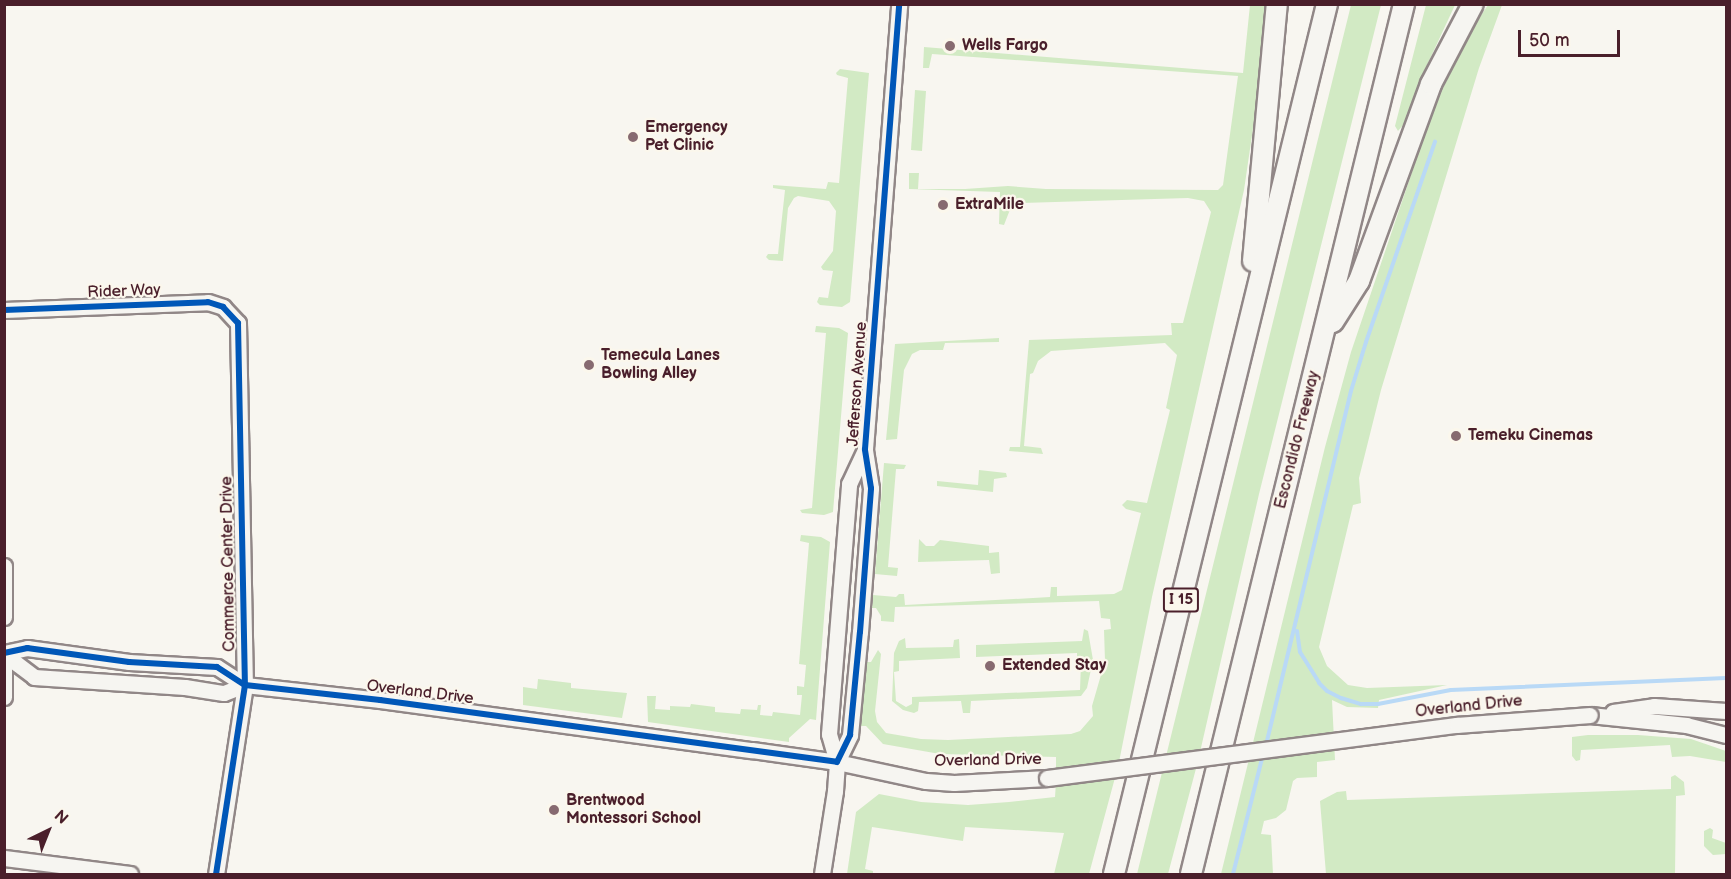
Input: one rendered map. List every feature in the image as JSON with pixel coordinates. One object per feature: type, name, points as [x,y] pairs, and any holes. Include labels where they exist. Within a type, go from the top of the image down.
[{"type":"highway","points":[[1247,326],[1277,4]]},
{"type":"highway","name":"I 15","points":[[1114,874],[1327,4]]},
{"type":"highway","name":"Escondido Freeway","points":[[1191,874],[1404,4]]},
{"type":"highway","points":[[1323,340],[1359,280],[1431,84],[1473,4]]},
{"type":"main road","name":"Jefferson Avenue","points":[[837,762],[850,735],[860,632],[871,488],[865,449],[899,4]]},
{"type":"main road","name":"Rider Way","points":[[4,310],[207,302],[223,307],[238,323]]},
{"type":"main road","name":"Commerce Center Drive","points":[[216,874],[246,686],[238,323]]},
{"type":"main road","name":"Jefferson Avenue","points":[[822,874],[835,791],[837,762],[829,734],[849,484],[865,449]]},
{"type":"main road","points":[[4,566],[4,617]]},
{"type":"main road","name":"Overland Drive","points":[[4,654],[27,648],[129,662],[217,667],[246,686]]},
{"type":"main road","name":"Overland Drive","points":[[4,654],[34,677],[174,686],[224,693],[246,686],[380,700],[837,762],[926,781],[954,783],[1047,778],[1457,725],[1590,715],[1654,706],[1726,711]]},
{"type":"main road","points":[[4,669],[4,697]]},
{"type":"main road","name":"Overland Drive","points":[[1590,715],[1686,725],[1726,735]]},
{"type":"main road","points":[[4,858],[130,874]]},
{"type":"green space","points":[[1250,5],[1266,5],[1262,67],[1244,190],[1152,597],[1118,767],[1056,774],[1056,757],[940,754],[883,744],[866,726],[860,726],[867,662],[871,662],[878,650],[881,654],[875,711],[877,722],[886,733],[921,739],[948,740],[1071,734],[1080,731],[1093,716],[1092,706],[1105,661],[1104,630],[1111,629],[1110,619],[1101,618],[1099,601],[895,607],[894,622],[881,621],[876,608],[872,608],[873,595],[896,597],[904,594],[905,605],[1050,597],[1051,587],[1057,587],[1057,596],[1114,594],[1122,590],[1141,513],[1126,509],[1122,505],[1127,500],[1147,503],[1170,410],[1166,408],[1177,355],[1165,343],[1051,351],[1038,361],[1033,373],[1030,374],[1024,446],[1041,448],[1043,454],[1009,451],[1010,447],[1020,447],[1029,340],[1172,335],[1171,323],[1183,323],[1211,212],[1204,201],[1188,198],[1022,203],[1011,207],[1004,225],[999,224],[1000,192],[909,189],[909,173],[919,173],[918,189],[1008,186],[1046,189],[1218,190],[1223,185],[1238,76],[932,54],[929,68],[923,68],[924,47],[1243,73]]},
{"type":"green space","points":[[1351,5],[1381,5],[1259,494],[1198,761],[1168,874],[1137,874]]},
{"type":"green space","points":[[1426,5],[1455,5],[1421,78],[1404,124],[1398,131],[1395,126]]},
{"type":"green space","points":[[1488,5],[1502,5],[1479,68],[1381,390],[1359,478],[1361,503],[1353,505],[1319,647],[1327,666],[1348,685],[1367,688],[1447,685],[1379,700],[1378,708],[1347,707],[1332,700],[1335,760],[1317,762],[1317,777],[1297,778],[1293,781],[1286,810],[1276,818],[1264,821],[1261,834],[1271,835],[1273,874],[1221,874],[1325,447],[1351,352],[1433,110],[1467,36]]},
{"type":"green space","points":[[840,69],[869,73],[850,302],[842,307],[820,305],[817,302],[819,297],[828,298],[833,271],[823,270],[821,267],[833,251],[836,211],[829,201],[798,196],[794,198],[788,208],[783,261],[769,260],[766,257],[768,254],[778,254],[785,190],[773,188],[773,185],[826,189],[828,182],[839,183],[848,78],[837,75]]},
{"type":"green space","points":[[915,90],[926,91],[922,151],[911,150]]},
{"type":"green space","points":[[816,326],[839,328],[848,333],[833,512],[824,515],[802,513],[800,510],[812,508],[826,333],[815,332]]},
{"type":"green space","points":[[999,338],[999,342],[945,343],[943,350],[920,350],[912,354],[904,370],[897,439],[886,440],[895,344]]},
{"type":"green space","points":[[884,463],[906,465],[904,469],[896,469],[888,567],[898,568],[897,576],[875,574]]},
{"type":"green space","points":[[979,470],[1006,473],[1007,477],[994,479],[993,492],[937,486],[937,481],[978,485]]},
{"type":"green space","points":[[801,535],[821,537],[830,542],[816,720],[810,719],[789,738],[789,742],[648,722],[647,696],[656,696],[655,709],[670,710],[670,706],[690,707],[691,704],[715,707],[715,712],[740,714],[741,709],[757,710],[758,705],[761,705],[760,715],[772,716],[773,712],[800,715],[802,695],[797,695],[797,686],[804,687],[806,665],[799,664],[809,543],[800,541]]},
{"type":"green space","points":[[919,539],[926,546],[934,546],[940,540],[989,546],[989,553],[999,552],[1000,573],[991,574],[989,560],[918,562]]},
{"type":"green space","points":[[1084,629],[1088,631],[1093,660],[1087,688],[1081,696],[971,701],[970,713],[963,713],[961,701],[919,702],[918,711],[914,713],[903,710],[892,701],[894,653],[899,641],[905,638],[906,648],[953,647],[954,640],[959,639],[960,658],[899,661],[899,671],[894,672],[896,701],[906,707],[912,704],[912,697],[1080,690],[1081,662],[1077,662],[1077,653],[976,657],[976,645],[1082,641]]},
{"type":"green space","points":[[538,679],[571,683],[571,688],[627,693],[622,718],[523,705],[523,687],[537,689]]},
{"type":"green space","points":[[1638,735],[1691,739],[1726,751],[1726,762],[1690,756],[1672,757],[1670,745],[1581,750],[1580,760],[1576,761],[1572,756],[1572,737]]},
{"type":"green space","points":[[1116,774],[1089,874],[1054,874],[1064,833],[965,827],[963,841],[872,827],[865,869],[873,871],[873,874],[847,874],[856,812],[879,794],[921,802],[968,805],[1009,802],[1055,797],[1056,782]]},
{"type":"green space","points":[[1675,775],[1684,782],[1685,795],[1676,796],[1675,874],[1326,874],[1320,801],[1337,792],[1346,791],[1347,800],[1671,789],[1671,777]]},
{"type":"green space","points":[[1710,828],[1713,830],[1712,838],[1726,843],[1726,854],[1713,855],[1704,846],[1704,831]]},
{"type":"waterway","points":[[1266,745],[1351,391],[1435,142]]},
{"type":"waterway","points":[[1297,631],[1300,652],[1319,683],[1327,691],[1361,704],[1378,704],[1451,690],[1726,678]]},
{"type":"waterway","points":[[1233,874],[1263,755]]},
{"type":"cycle path","points":[[4,653],[27,648],[129,662],[217,667],[245,685],[380,700],[837,762],[850,735],[860,632],[871,488],[865,449],[899,4]]},
{"type":"cycle path","points":[[4,310],[208,302],[223,307],[238,323],[245,685],[216,874]]},
{"type":"place","name":"Wells Fargo","points":[[950,46]]},
{"type":"place","name":"Emergency Pet Clinic","points":[[633,137]]},
{"type":"place","name":"ExtraMile","points":[[943,205]]},
{"type":"place","name":"Temecula Lanes Bowling Alley","points":[[589,365]]},
{"type":"place","name":"Temeku Cinemas","points":[[1456,436]]},
{"type":"place","name":"Extended Stay","points":[[990,666]]},
{"type":"place","name":"Brentwood Montessori School","points":[[554,810]]}]
